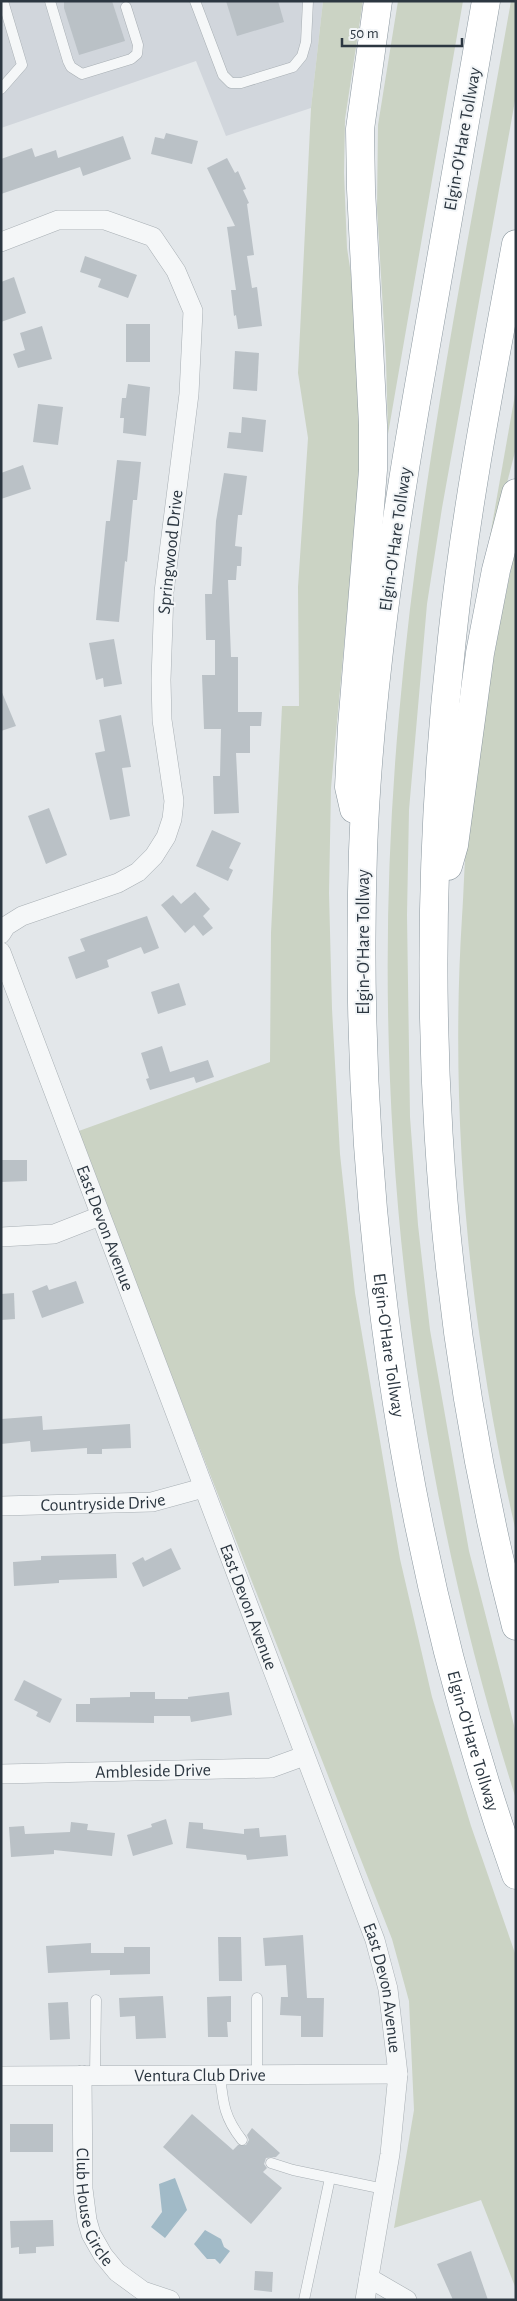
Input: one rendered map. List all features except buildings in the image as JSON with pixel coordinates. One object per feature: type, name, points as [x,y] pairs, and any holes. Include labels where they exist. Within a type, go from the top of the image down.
[{"type":"highway","points":[[363,850],[349,787],[352,727],[373,470],[373,425],[360,190],[360,129],[378,1]]},
{"type":"highway","name":"Elgin-O'Hare Tollway","points":[[486,1],[404,476],[382,627],[363,850],[363,1018],[366,1105],[383,1297],[410,1478],[461,1700],[516,1875]]},
{"type":"highway","points":[[516,244],[461,562],[444,722],[434,921],[434,1030],[439,1134],[458,1329],[492,1521],[516,1626]]},
{"type":"highway","points":[[434,921],[454,845],[480,653],[496,570],[516,493]]},
{"type":"street","name":"Springwood Drive","points":[[1,242],[58,220],[105,220],[153,237],[176,271],[193,311],[190,394],[164,592],[161,680],[162,720],[174,801],[172,819],[166,836],[154,856],[138,872],[118,883],[22,916],[6,926],[1,934]]},
{"type":"street","name":"East Devon Avenue","points":[[1,952],[202,1488],[375,1940],[388,1989],[398,2074],[396,2108],[365,2300]]},
{"type":"street","points":[[1,1237],[54,1234],[100,1216]]},
{"type":"street","name":"Countryside Drive","points":[[1,1506],[152,1502],[202,1488]]},
{"type":"street","name":"Ambleside Drive","points":[[1,1774],[271,1768],[304,1756]]},
{"type":"street","name":"Ventura Club Drive","points":[[1,2076],[398,2074]]},
{"type":"street","name":"Club House Circle","points":[[89,2075],[83,2189],[91,2234],[103,2255],[117,2272],[143,2291],[170,2300]]},
{"type":"street","points":[[369,2278],[407,2300]]},
{"type":"lane","points":[[50,1],[68,61],[71,67],[82,74],[131,59],[137,54],[138,45],[126,8]]},
{"type":"lane","points":[[195,1],[223,75],[231,83],[241,83],[293,67],[302,56],[306,42],[308,1]]},
{"type":"lane","points":[[1,89],[22,65],[2,2]]},
{"type":"lane","points":[[257,1998],[257,2075]]},
{"type":"lane","points":[[89,2075],[96,2000]]},
{"type":"lane","points":[[220,2075],[224,2110],[231,2126],[242,2140]]},
{"type":"lane","points":[[271,2163],[384,2189]]},
{"type":"lane","points":[[304,2300],[330,2178]]},
{"type":"shaded area","points":[[1,1],[323,1],[311,108],[226,136],[196,61],[1,128]]},
{"type":"green space","points":[[323,1],[363,1],[345,119],[344,173],[347,248],[356,307],[362,388],[360,471],[331,788],[329,893],[332,1009],[340,1154],[355,1293],[400,1559],[432,1697],[471,1826],[516,1956],[516,2289],[481,2200],[394,2228],[414,2110],[409,2001],[392,1939],[76,1132],[270,1062],[271,933],[282,706],[299,706],[298,587],[308,438],[298,373],[311,108]]},
{"type":"green space","points":[[398,1],[463,1],[388,434],[386,360],[377,208],[378,125]]},
{"type":"green space","points":[[511,1],[516,1],[516,95],[442,508],[427,604],[409,810],[407,915],[410,1117],[418,1225],[430,1330],[469,1551],[516,1733],[516,1799],[478,1667],[446,1534],[422,1399],[403,1263],[392,1126],[388,989],[390,852],[399,715],[419,536],[447,357]]},
{"type":"green space","points":[[516,389],[516,448],[483,576]]},
{"type":"green space","points":[[516,546],[516,1532],[486,1380],[475,1304],[461,1149],[458,1071],[459,994],[467,837],[488,691]]},
{"type":"water","points":[[175,2178],[187,2210],[165,2238],[151,2227],[162,2212],[159,2184]]},
{"type":"water","points":[[205,2230],[221,2239],[224,2247],[230,2251],[220,2264],[215,2259],[207,2259],[194,2244]]}]
